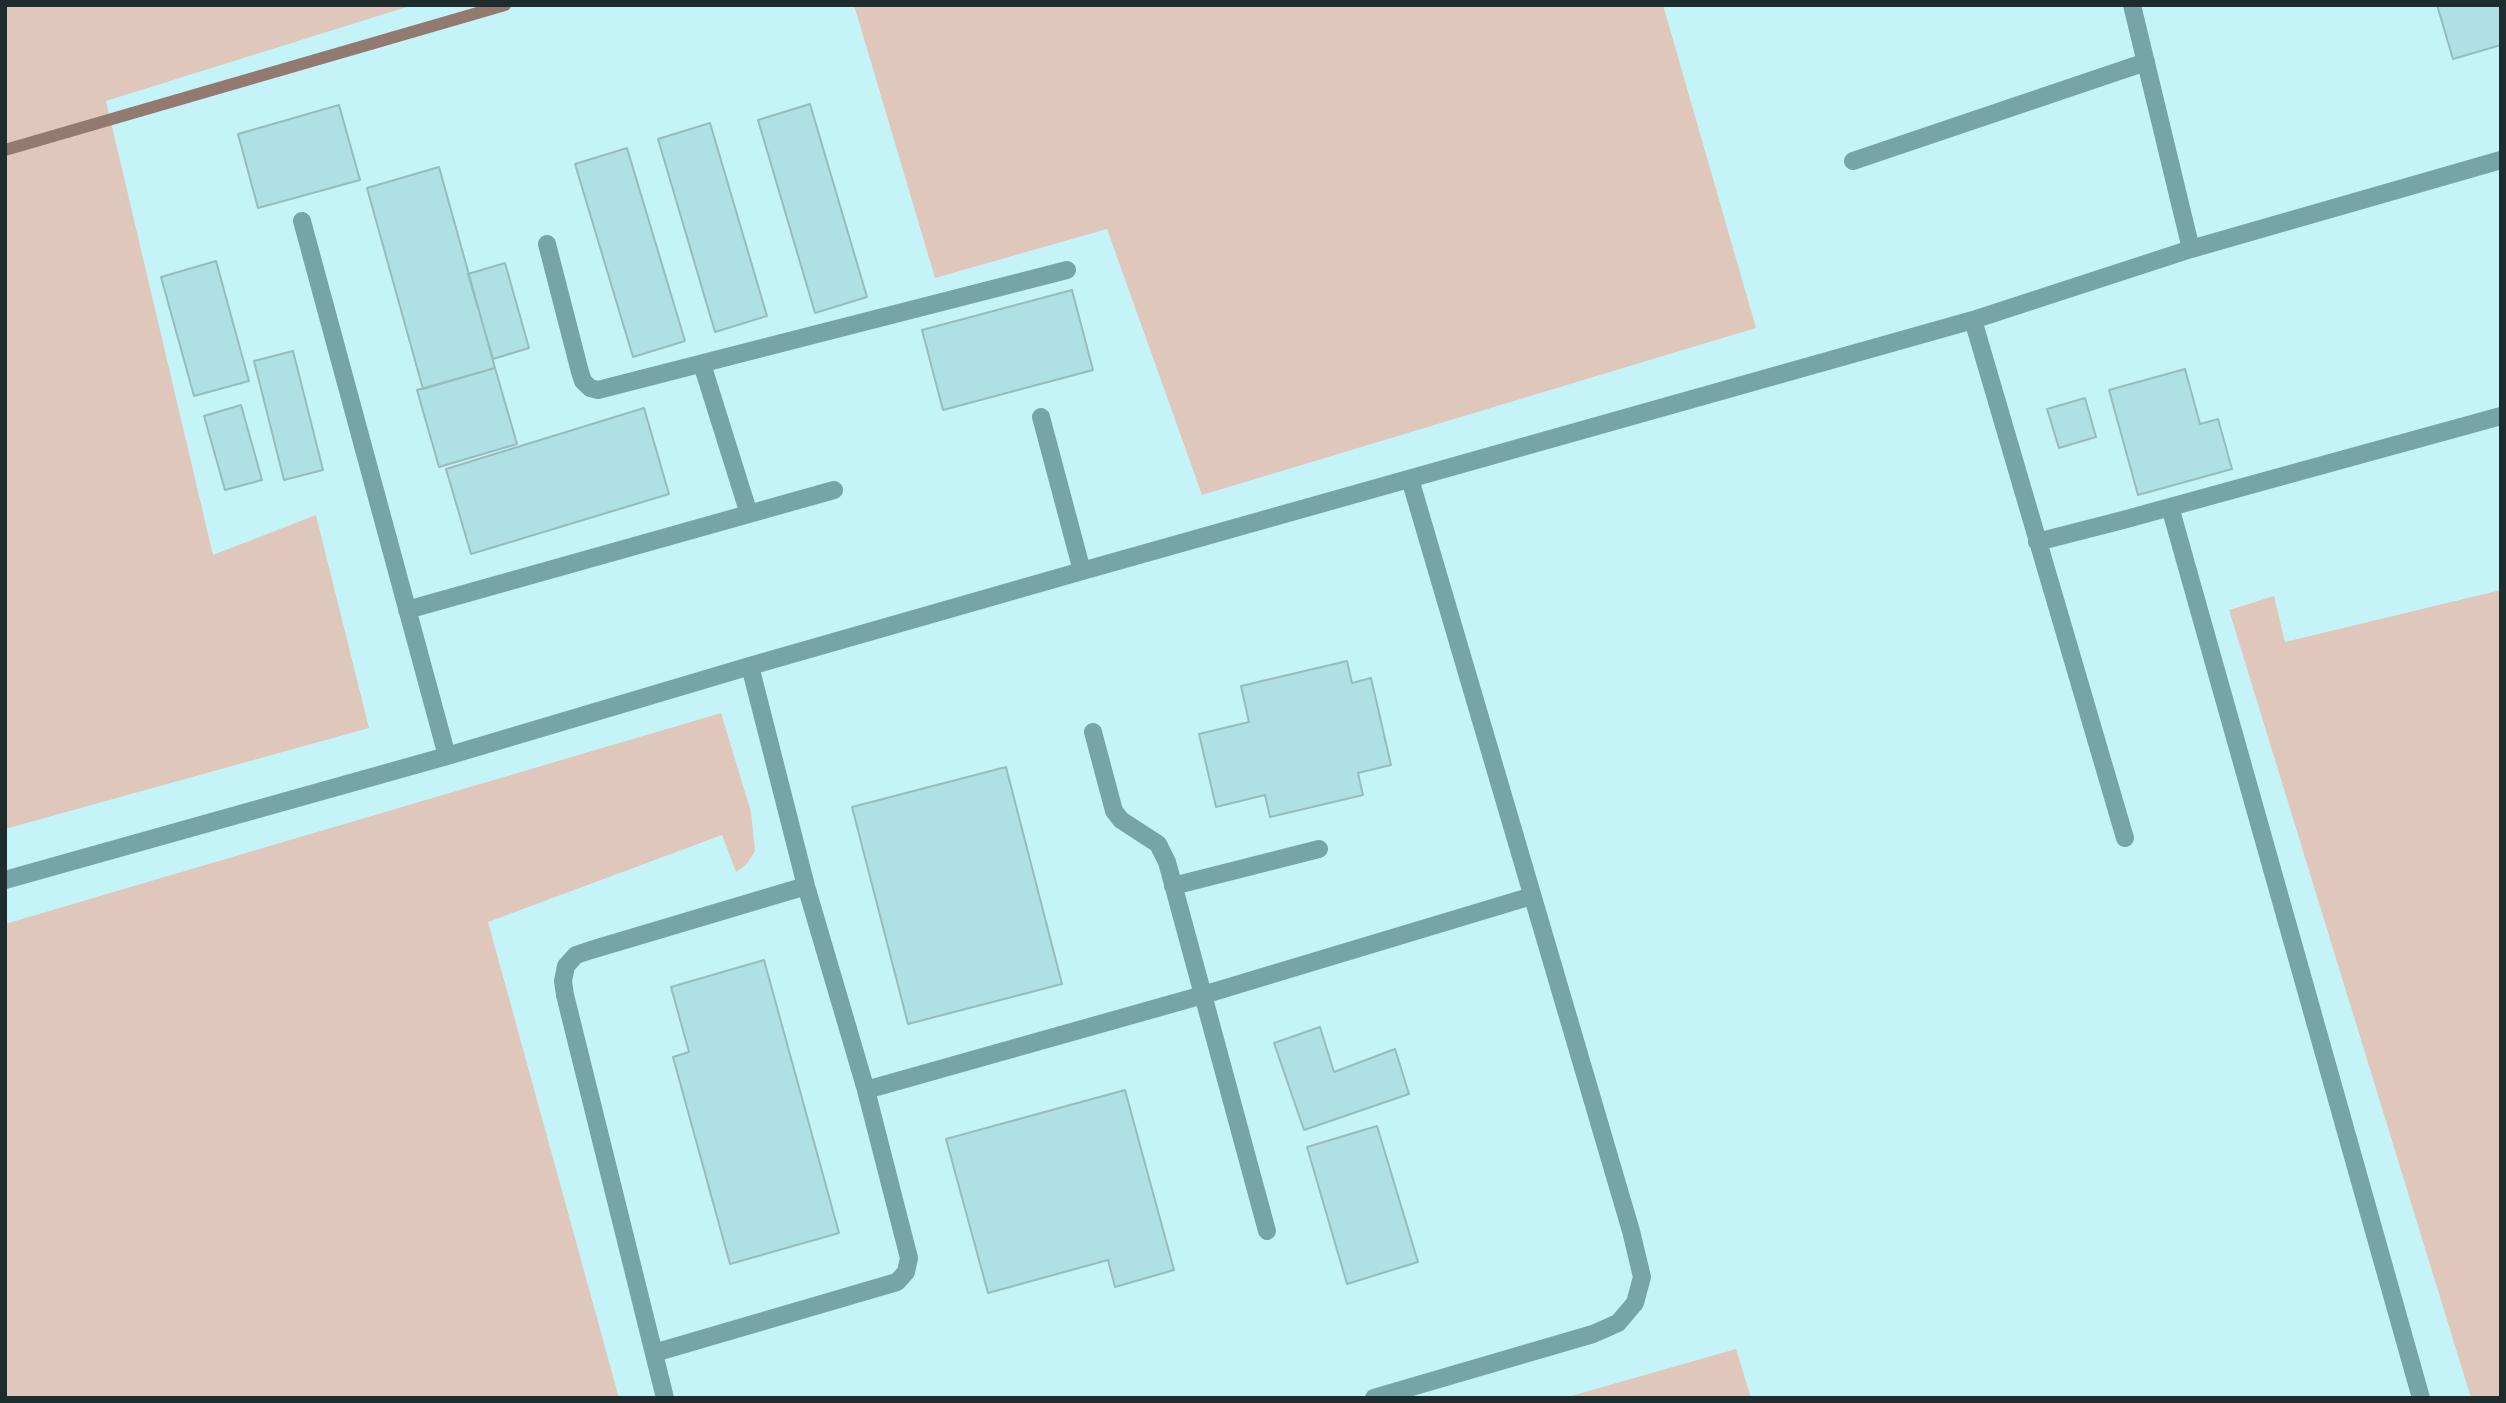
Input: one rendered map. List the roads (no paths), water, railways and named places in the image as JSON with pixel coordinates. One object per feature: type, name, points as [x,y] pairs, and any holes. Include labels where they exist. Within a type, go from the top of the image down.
[{"type":"lane","points":[[2132,5],[2192,249]]},
{"type":"lane","points":[[1853,161],[2146,62]]},
{"type":"lane","points":[[5,880],[447,757],[750,666],[1973,320],[2192,249],[2501,160]]},
{"type":"lane","points":[[302,221],[447,757]]},
{"type":"lane","points":[[547,244],[583,381],[590,388],[598,390],[1068,270]]},
{"type":"lane","points":[[1973,320],[2125,838]]},
{"type":"lane","points":[[702,363],[748,514]]},
{"type":"lane","points":[[2038,542],[2501,416]]},
{"type":"lane","points":[[1041,417],[1083,571]]},
{"type":"lane","points":[[1374,1398],[1594,1334],[1618,1323],[1634,1303],[1642,1277],[1637,1251],[1410,479]]},
{"type":"lane","points":[[407,610],[834,490]]},
{"type":"lane","points":[[2170,508],[2421,1398]]},
{"type":"lane","points":[[654,1353],[897,1282],[906,1272],[909,1258],[866,1090],[806,886],[750,666]]},
{"type":"lane","points":[[1093,732],[1114,811],[1121,820],[1158,844],[1164,852],[1267,1231]]},
{"type":"lane","points":[[1173,886],[1319,849]]},
{"type":"lane","points":[[665,1398],[565,995],[562,981],[566,966],[576,955],[591,950],[806,886]]},
{"type":"lane","points":[[866,1090],[1203,995],[1532,896]]},
{"type":"waterway","points":[[5,150],[505,5]]}]
